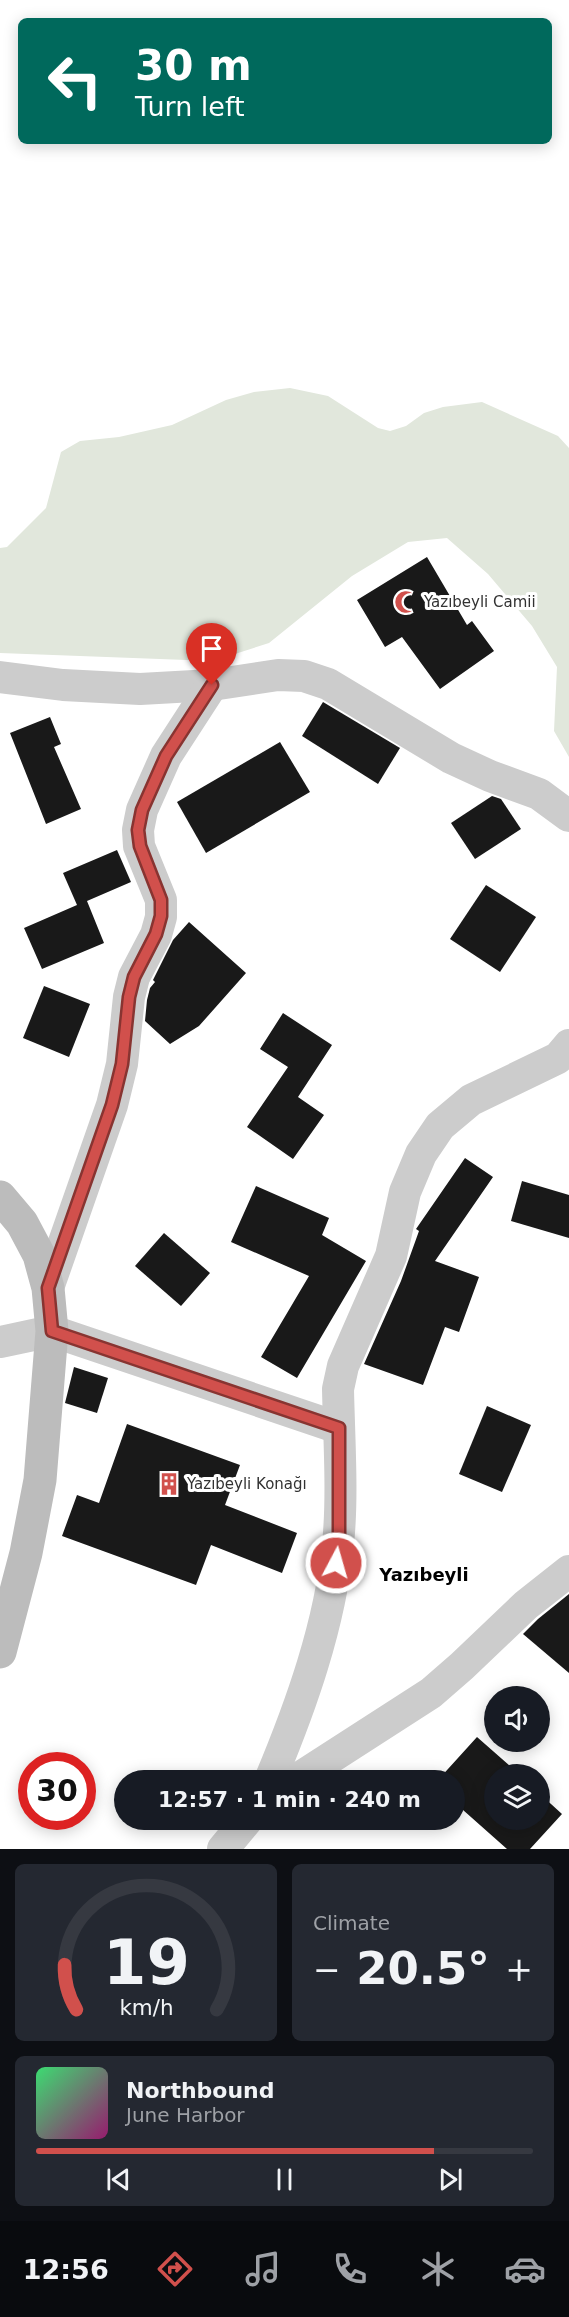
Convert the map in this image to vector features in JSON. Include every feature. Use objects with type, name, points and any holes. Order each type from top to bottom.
[{"type":"street","points":[[0,677],[63,685],[140,689],[212,685],[278,675],[304,676],[328,684],[451,758],[490,776],[539,794],[569,816]]},
{"type":"street","points":[[48,1288],[112,1105],[122,1064],[129,997],[134,977],[156,934],[161,916],[161,900],[140,846],[138,830],[142,810],[166,756],[212,685]]},
{"type":"street","points":[[274,1770],[290,1729],[329,1602],[339,1543],[338,1389],[343,1366],[391,1256],[405,1192],[421,1154],[440,1126],[471,1100],[565,1057]]},
{"type":"street","points":[[0,1197],[22,1223],[39,1255],[48,1288],[52,1331],[40,1479],[26,1553],[0,1652]]},
{"type":"street","points":[[0,1342],[52,1331],[339,1428]]},
{"type":"street","points":[[311,1770],[430,1693],[526,1605],[569,1571]]},
{"type":"street","points":[[223,1849],[239,1830]]},
{"type":"shaded area","points":[[290,388],[328,396],[378,428],[390,431],[406,426],[424,413],[443,407],[482,402],[558,436],[569,448],[569,757],[554,731],[557,667],[532,626],[488,574],[447,538],[408,542],[352,576],[269,643],[213,661],[0,653],[0,548],[7,547],[46,508],[61,452],[80,441],[119,437],[172,425],[226,400],[254,392]]},
{"type":"building","points":[[427,557],[467,625],[472,621],[494,651],[440,689],[402,637],[385,647],[357,600]]},
{"type":"building","points":[[323,702],[400,748],[378,784],[302,736]]},
{"type":"building","points":[[50,717],[61,744],[54,747],[81,809],[46,824],[10,733]]},
{"type":"building","points":[[280,742],[310,792],[206,853],[177,802]]},
{"type":"building","points":[[492,796],[501,799],[521,829],[475,859],[451,823]]},
{"type":"building","points":[[117,850],[131,882],[87,901],[104,943],[42,969],[24,928],[77,905],[63,873]]},
{"type":"building","points":[[486,885],[536,917],[500,972],[450,939]]},
{"type":"building","points":[[189,922],[246,973],[199,1026],[170,1044],[145,1021],[147,1000],[150,988],[155,982],[153,980],[173,940]]},
{"type":"building","points":[[44,986],[90,1004],[69,1057],[23,1038]]},
{"type":"building","points":[[283,1013],[332,1045],[298,1097],[324,1115],[293,1159],[247,1127],[288,1067],[260,1049]]},
{"type":"building","points":[[465,1158],[493,1177],[435,1261],[479,1277],[459,1332],[445,1327],[423,1385],[364,1364],[401,1281],[419,1231],[416,1229]]},
{"type":"building","points":[[522,1181],[569,1195],[569,1238],[511,1221]]},
{"type":"building","points":[[256,1186],[329,1218],[322,1235],[366,1261],[297,1378],[261,1357],[309,1276],[231,1242]]},
{"type":"building","points":[[164,1233],[210,1273],[181,1306],[135,1266]]},
{"type":"building","points":[[74,1367],[108,1378],[97,1413],[65,1403]]},
{"type":"building","points":[[487,1406],[531,1425],[502,1492],[459,1474]]},
{"type":"building","points":[[127,1424],[240,1465],[225,1505],[297,1533],[282,1573],[211,1545],[196,1585],[62,1536],[77,1495],[99,1503]]},
{"type":"building","points":[[569,1594],[569,1673],[523,1634]]},
{"type":"building","points":[[477,1737],[484,1743],[484,1752],[494,1752],[508,1764],[484,1764],[484,1829],[465,1812],[465,1770],[447,1770]]},
{"type":"building","points":[[550,1803],[562,1814],[550,1827]]},
{"type":"building","points":[[486,1830],[547,1830],[530,1849],[507,1849]]},
{"type":"place","name":"Yazıbeyli Camii","points":[[406,602]]},
{"type":"place","name":"Yazıbeyli Konağı","points":[[169,1484]]},
{"type":"district","name":"Yazıbeyli","points":[[424,1575]]},
{"type":"route","points":[[212,685],[166,756],[142,810],[138,830],[140,846],[161,900],[161,916],[156,934],[134,977],[129,997],[122,1064],[112,1105],[48,1288],[52,1331],[339,1428],[339,1543],[336,1563]]}]
